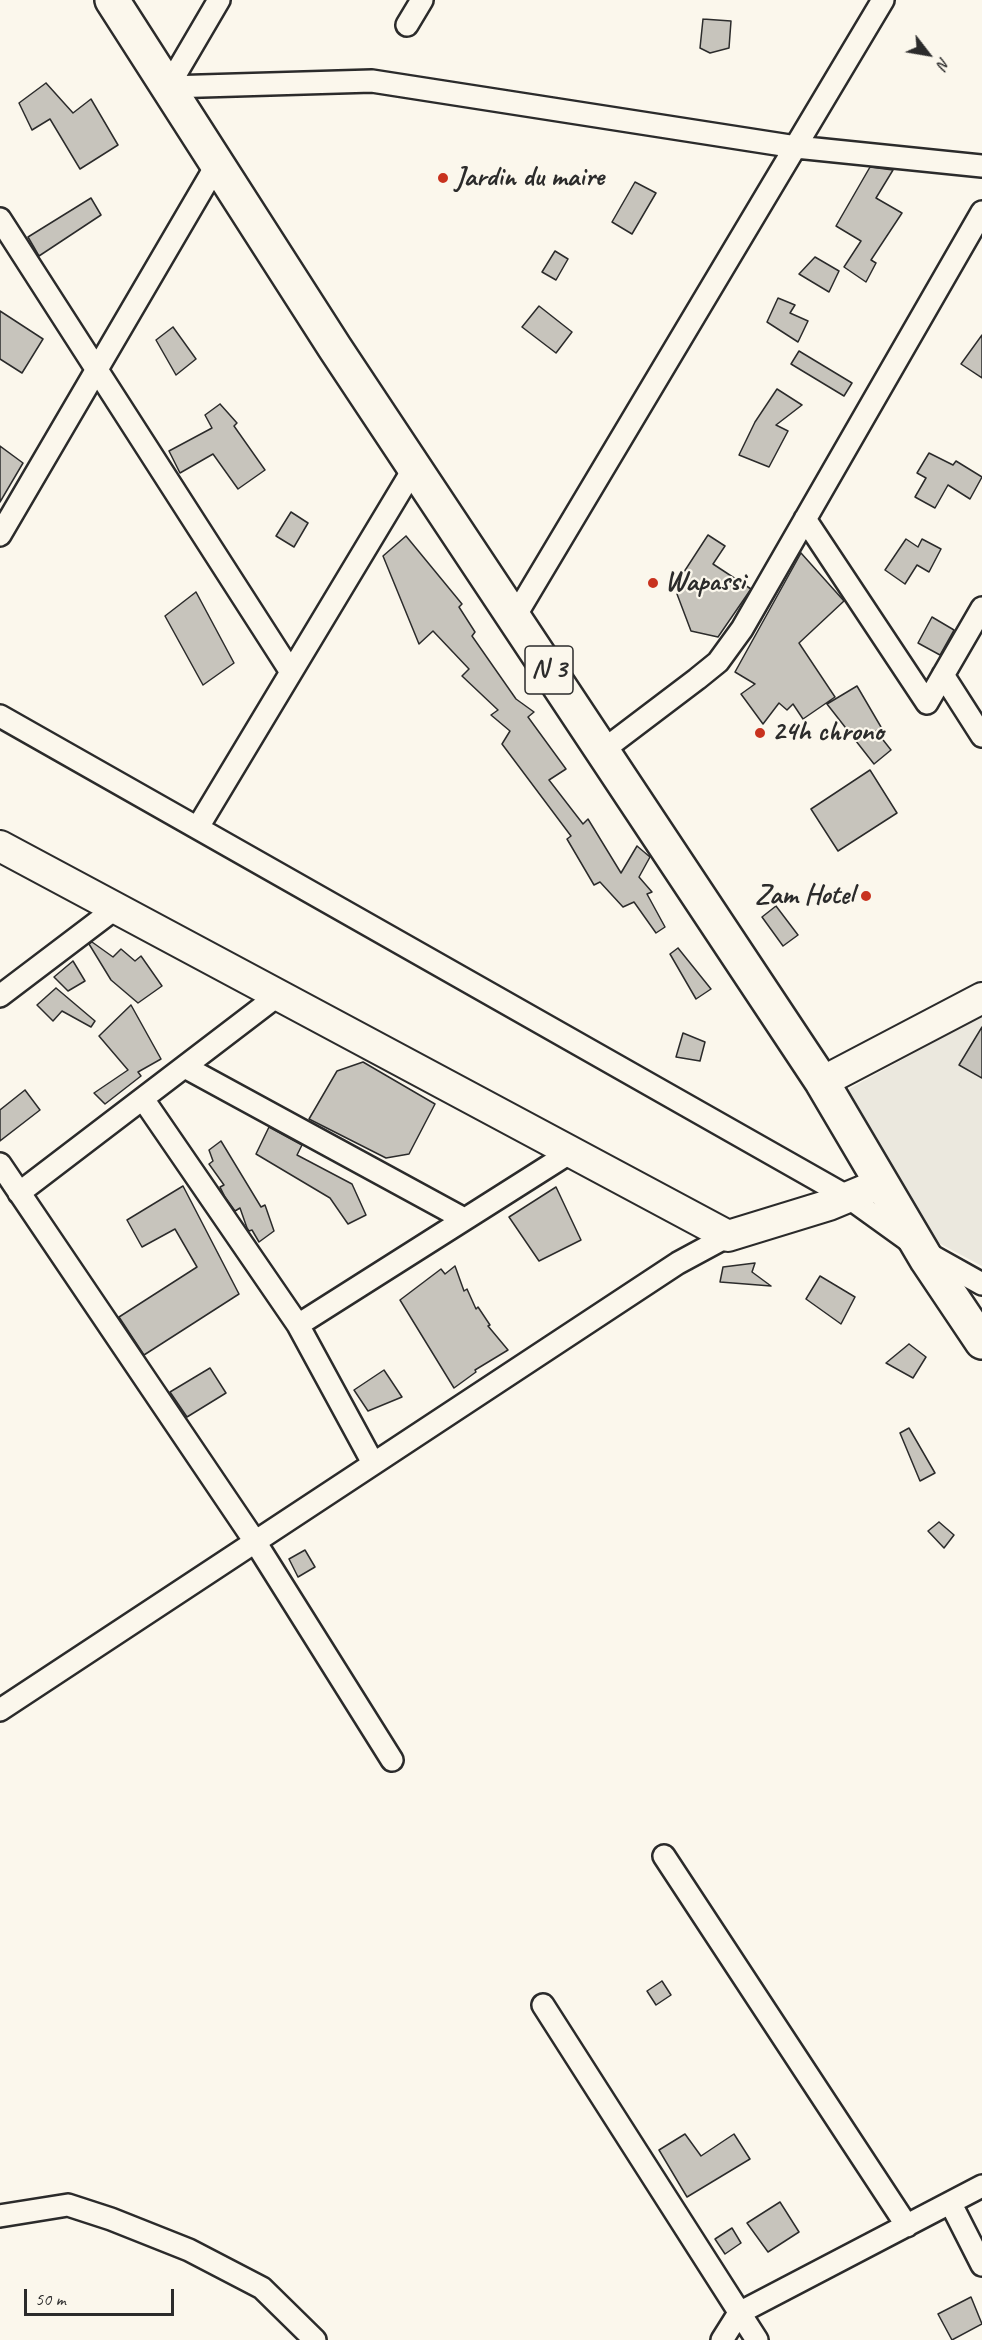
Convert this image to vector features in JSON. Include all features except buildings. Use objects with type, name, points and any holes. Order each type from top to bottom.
[{"type":"main road","name":"N 3","points":[[112,0],[414,468],[822,1082],[923,1251],[982,1342]]},
{"type":"street","points":[[168,87],[219,0]]},
{"type":"street","points":[[407,25],[422,0]]},
{"type":"street","points":[[514,618],[883,0]]},
{"type":"street","points":[[168,87],[372,81],[796,147],[982,166]]},
{"type":"street","points":[[0,535],[217,164]]},
{"type":"street","points":[[602,751],[718,662],[742,629],[982,212]]},
{"type":"street","points":[[0,219],[96,372],[291,672]]},
{"type":"street","points":[[198,827],[414,468]]},
{"type":"street","points":[[805,519],[927,703],[982,608]]},
{"type":"street","points":[[943,675],[982,736]]},
{"type":"street","points":[[0,716],[848,1197],[923,1251],[982,1284]]},
{"type":"street","points":[[0,846],[728,1236]]},
{"type":"street","points":[[0,996],[116,908]]},
{"type":"street","points":[[19,1193],[277,996]]},
{"type":"street","points":[[822,1082],[982,998]]},
{"type":"street","points":[[185,1067],[464,1220]]},
{"type":"street","points":[[143,1099],[297,1325],[373,1463]]},
{"type":"street","points":[[297,1325],[571,1152]]},
{"type":"street","points":[[0,1164],[254,1540],[392,1760]]},
{"type":"street","points":[[0,1710],[254,1540],[678,1263],[728,1236],[848,1197],[882,1183]]},
{"type":"street","points":[[664,1856],[907,2226]]},
{"type":"street","points":[[543,2004],[757,2340]]},
{"type":"street","points":[[722,2340],[740,2313],[982,2186]]},
{"type":"street","points":[[951,2204],[982,2265]]},
{"type":"street","points":[[0,2216],[68,2205],[189,2250],[262,2288],[315,2340]]},
{"type":"shaded area","points":[[982,1016],[982,1266],[937,1242],[845,1091]]},
{"type":"place","name":"Jardin du maire","points":[[443,178]]},
{"type":"place","name":"Wapassi","points":[[653,583]]},
{"type":"place","name":"24h chrono","points":[[760,733]]},
{"type":"place","name":"Zam Hotel","points":[[866,896]]}]
